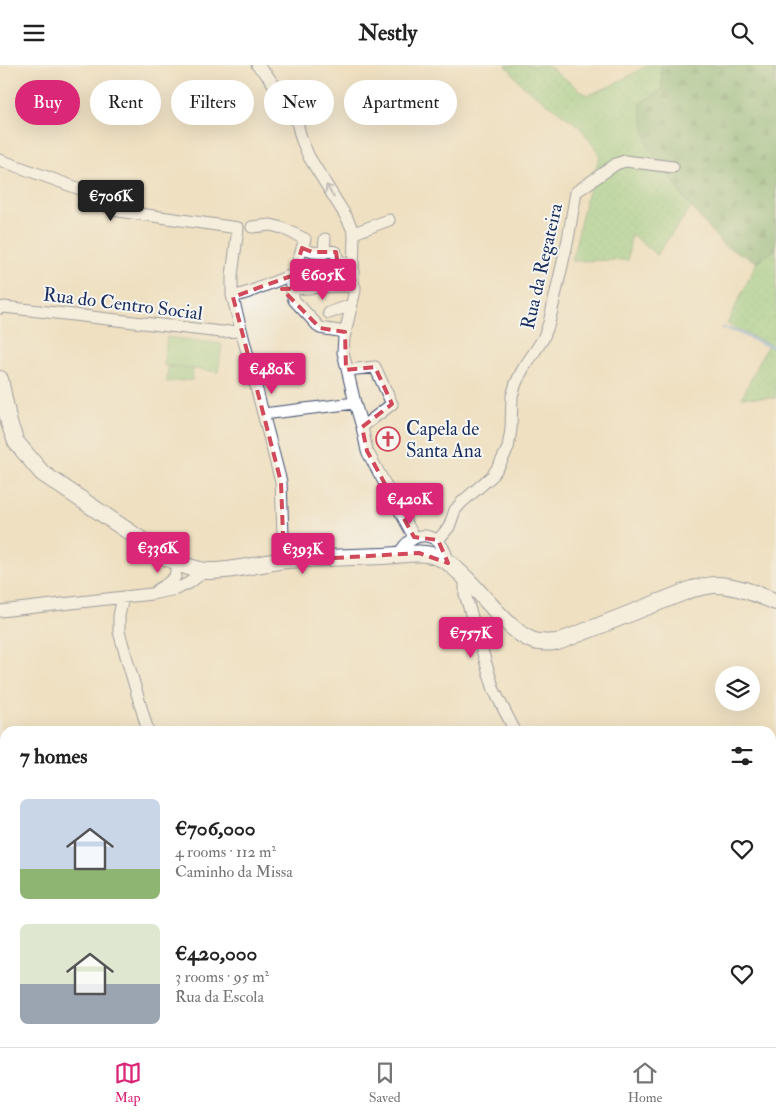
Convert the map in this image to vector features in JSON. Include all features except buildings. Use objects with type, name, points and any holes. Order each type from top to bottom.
[{"type":"street","points":[[257,65],[267,75],[296,118],[301,138],[309,157],[347,217],[354,233],[353,281],[355,287],[345,332],[343,352],[345,363],[367,451],[414,537]]},
{"type":"street","points":[[0,160],[80,189],[95,197],[106,206],[118,211],[238,228],[232,276],[233,297],[281,482],[284,561]]},
{"type":"street","name":"Rua da Regateira","points":[[438,540],[449,527],[455,510],[492,476],[508,448],[511,429],[512,396],[523,369],[543,339],[549,323],[568,239],[576,192],[625,161],[673,167]]},
{"type":"street","points":[[354,233],[389,220]]},
{"type":"street","points":[[233,297],[249,293],[294,274],[301,251],[304,239],[282,228],[271,225],[252,227]]},
{"type":"street","points":[[301,251],[312,253],[321,251],[336,252],[337,259],[353,267]]},
{"type":"street","points":[[289,277],[294,300],[320,328],[345,332]]},
{"type":"street","points":[[292,289],[339,286],[355,287]]},
{"type":"street","points":[[329,313],[351,305]]},
{"type":"street","name":"Rua do Centro Social","points":[[0,308],[221,332],[241,331]]},
{"type":"street","points":[[348,370],[376,367],[392,403],[362,427]]},
{"type":"street","points":[[0,379],[9,423],[16,442],[42,473],[177,563],[205,571],[284,561],[412,553],[426,554],[442,558],[465,576],[515,631],[526,638],[539,642],[558,641],[692,589],[714,585],[733,587],[758,594],[776,602]]},
{"type":"street","points":[[263,414],[354,403]]},
{"type":"street","points":[[399,555],[407,541],[414,537],[430,537],[438,540],[443,546],[447,553],[448,563]]},
{"type":"street","points":[[151,593],[175,577],[177,563]]},
{"type":"street","points":[[0,611],[176,589],[189,583],[205,571]]},
{"type":"street","points":[[465,576],[466,594],[494,690],[512,726]]},
{"type":"street","points":[[123,597],[119,616],[119,632],[147,726]]},
{"type":"highlighted area","points":[[302,248],[312,252],[336,252],[337,259],[353,267],[355,287],[282,289],[320,328],[345,332],[346,370],[375,367],[392,404],[362,427],[367,451],[414,537],[438,540],[448,563],[419,553],[284,561],[281,482],[233,297],[294,275]]},
{"type":"green space","points":[[506,65],[547,65],[587,95],[611,86],[648,65],[661,65],[662,90],[648,146],[691,207],[657,255],[631,234],[628,260],[572,261],[586,198],[600,155],[580,127],[522,85]]},
{"type":"green space","points":[[661,65],[776,65],[776,249],[757,262],[723,245],[691,207],[648,146],[640,103],[662,90]]},
{"type":"green space","points":[[776,249],[776,398],[742,397],[768,344],[727,324],[757,262]]},
{"type":"green space","points":[[167,337],[222,344],[218,372],[164,365]]},
{"type":"green space","points":[[168,366],[193,369],[192,380],[167,382]]},
{"type":"waterway","points":[[723,328],[776,347]]},
{"type":"place","name":"Capela de Santa Ana","points":[[388,439]]}]
